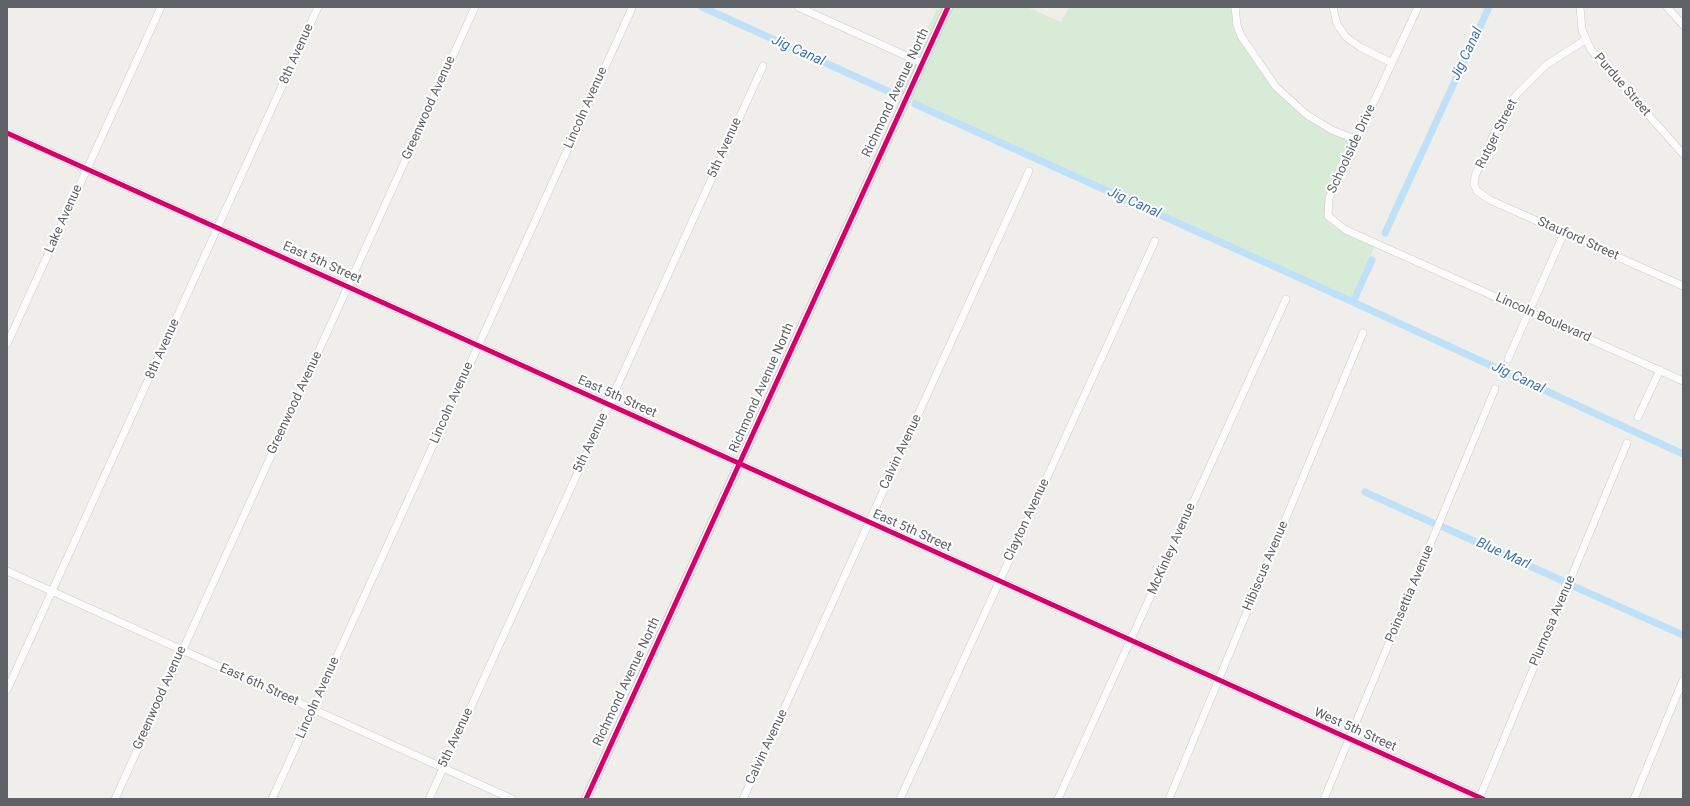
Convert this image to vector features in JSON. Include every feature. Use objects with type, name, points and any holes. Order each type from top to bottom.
[{"type":"street","name":"Lake Avenue","points":[[7,344],[161,7]]},
{"type":"street","name":"8th Avenue","points":[[7,690],[318,7]]},
{"type":"street","name":"Greenwood Avenue","points":[[115,799],[475,7]]},
{"type":"street","points":[[798,7],[922,63]]},
{"type":"street","name":"Richmond Avenue North","points":[[586,799],[948,7]]},
{"type":"street","points":[[1235,7],[1237,25],[1241,36],[1276,87],[1298,109],[1316,121],[1357,140]]},
{"type":"street","points":[[1333,7],[1337,24],[1346,37],[1360,47],[1392,62]]},
{"type":"street","name":"Schoolside Drive","points":[[1403,255],[1346,230],[1328,216],[1329,198],[1418,7]]},
{"type":"street","name":"Purdue Street","points":[[1580,7],[1580,22],[1585,40],[1597,57],[1683,154]]},
{"type":"street","points":[[1667,7],[1683,25]]},
{"type":"street","name":"Lincoln Avenue","points":[[272,799],[632,8]]},
{"type":"street","name":"Rutger Street","points":[[1476,189],[1474,184],[1475,176],[1496,130],[1516,95],[1546,65],[1585,40]]},
{"type":"street","name":"5th Avenue","points":[[429,799],[763,66]]},
{"type":"street","name":"East 5th Street","points":[[7,133],[1218,680]]},
{"type":"street","name":"Calvin Avenue","points":[[743,799],[1029,171]]},
{"type":"street","name":"Stauford Street","points":[[1476,189],[1484,197],[1683,286]]},
{"type":"street","points":[[1508,359],[1564,233]]},
{"type":"street","name":"Clayton Avenue","points":[[900,799],[1155,242]]},
{"type":"street","name":"Lincoln Boulevard","points":[[1403,255],[1683,381]]},
{"type":"street","name":"McKinley Avenue","points":[[1058,799],[1286,299]]},
{"type":"street","name":"Hibiscus Avenue","points":[[1168,799],[1363,333]]},
{"type":"street","points":[[1638,417],[1660,370]]},
{"type":"street","name":"Poinsettia Avenue","points":[[1324,799],[1495,389]]},
{"type":"street","name":"Plumosa Avenue","points":[[1480,798],[1627,443]]},
{"type":"street","name":"East 6th Street","points":[[7,570],[512,799]]},
{"type":"street","name":"West 5th Street","points":[[1218,680],[1480,798]]},
{"type":"street","points":[[1634,799],[1683,680]]},
{"type":"green space","points":[[938,7],[944,7],[903,96],[896,93]]},
{"type":"green space","points":[[951,7],[1027,7],[1061,22],[1069,7],[1232,7],[1234,30],[1262,74],[1279,94],[1313,123],[1352,142],[1324,211],[1328,222],[1335,228],[1375,246],[1349,303],[909,99]]},
{"type":"waterway","name":"Jig Canal","points":[[702,7],[894,94]]},
{"type":"waterway","name":"Jig Canal","points":[[1385,233],[1489,7]]},
{"type":"waterway","name":"Jig Canal","points":[[915,104],[1353,302],[1372,260]]},
{"type":"waterway","name":"Jig Canal","points":[[1353,302],[1683,454]]},
{"type":"waterway","name":"Blue Marl","points":[[1365,492],[1433,523]]},
{"type":"waterway","name":"Blue Marl","points":[[1443,527],[1563,581]]},
{"type":"waterway","name":"Blue Marl","points":[[1573,586],[1683,635]]},
{"type":"cycle path","points":[[586,799],[948,7]]},
{"type":"cycle path","points":[[7,133],[1483,799]]}]
